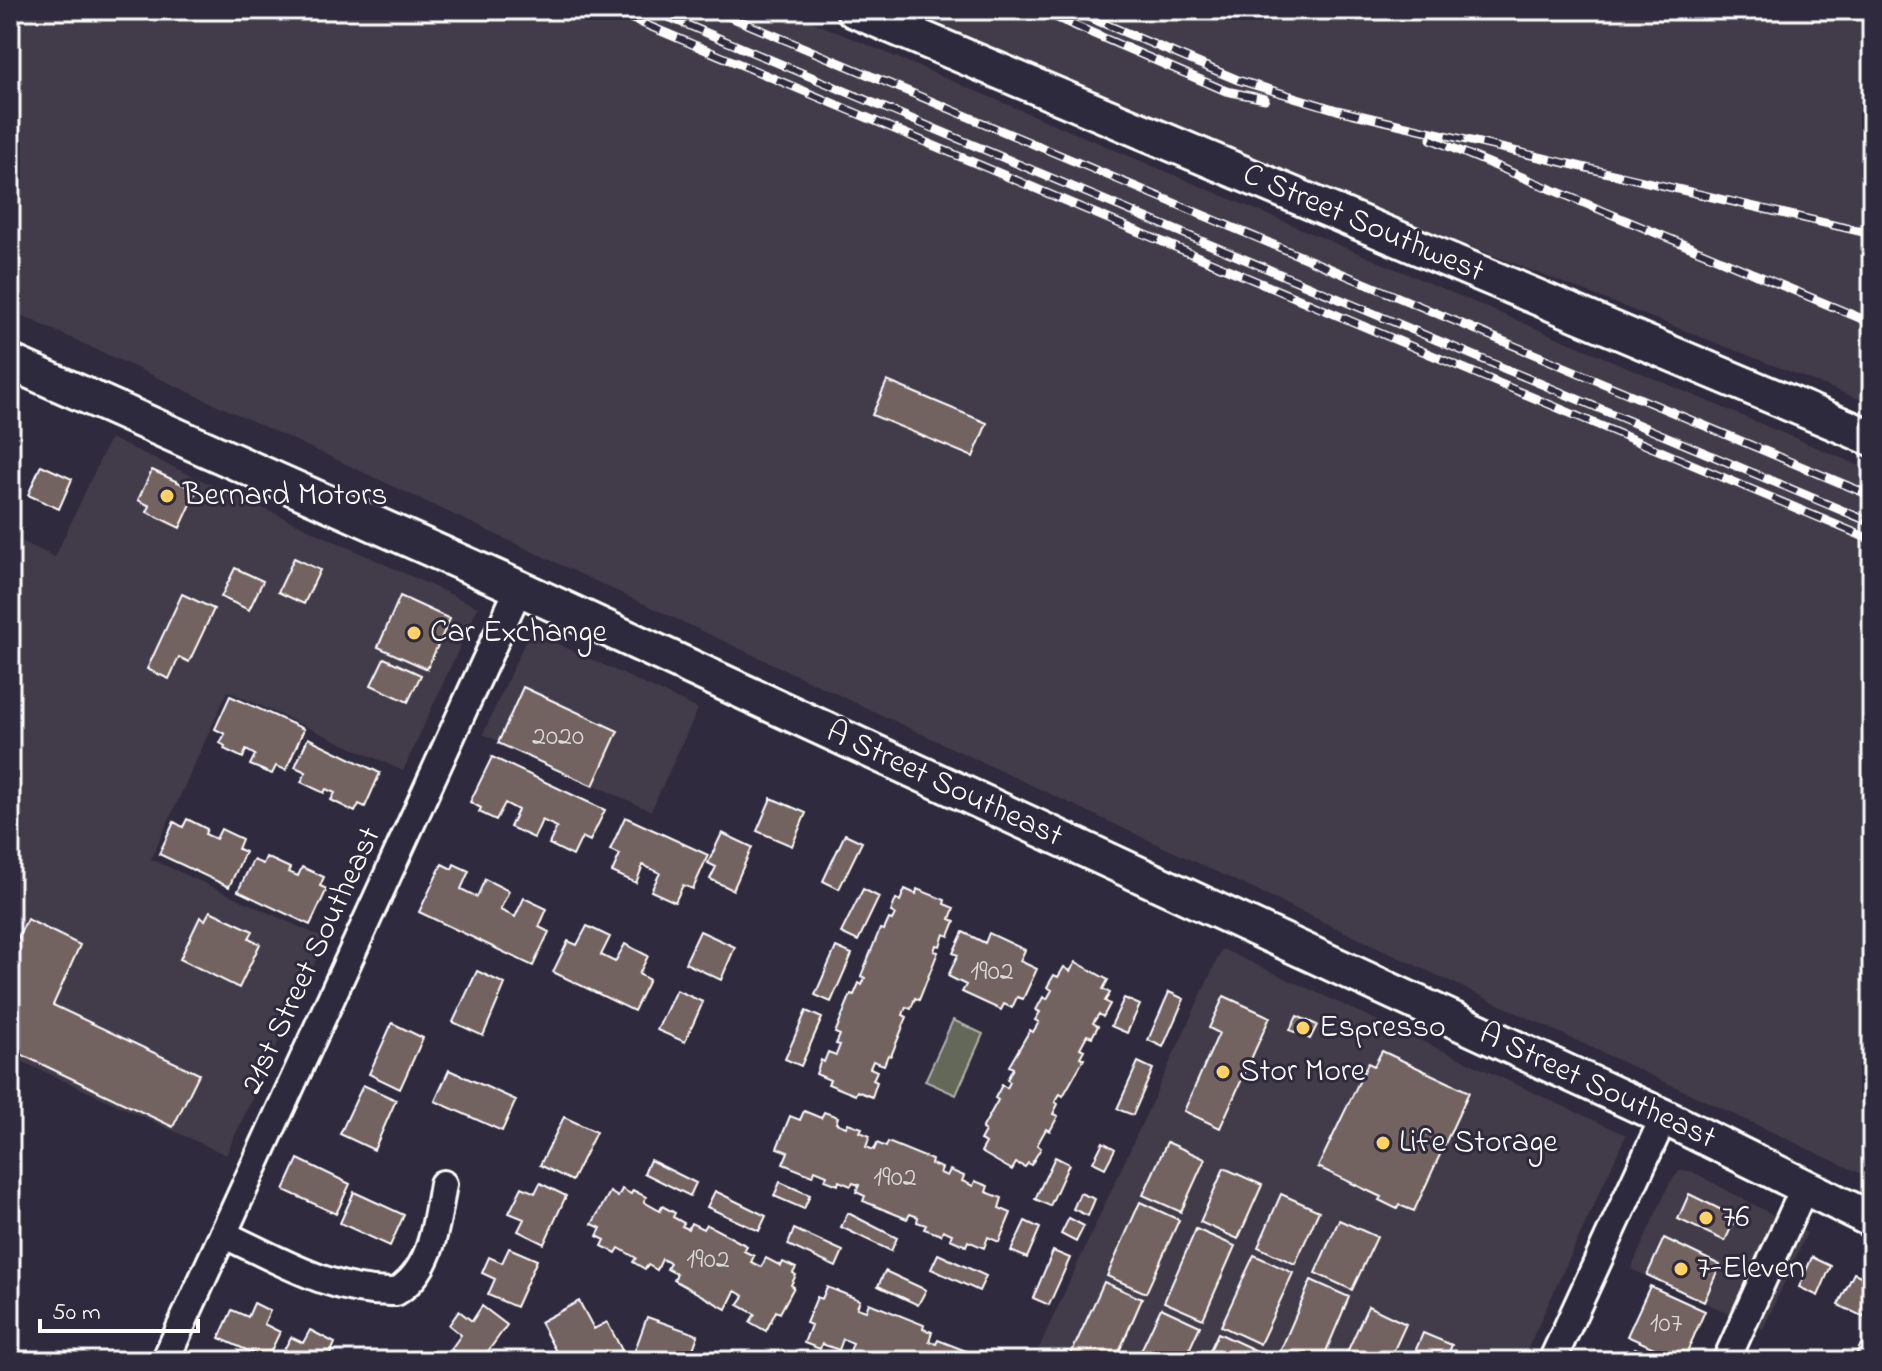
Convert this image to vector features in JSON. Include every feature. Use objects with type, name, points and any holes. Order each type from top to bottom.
[{"type":"main road","name":"C Street Southwest","points":[[854,10],[1872,438]]},
{"type":"main road","name":"A Street Southeast","points":[[10,362],[519,588],[1664,1117],[1872,1220]]},
{"type":"street","name":"21st Street Southeast","points":[[165,1361],[519,588]]},
{"type":"street","points":[[1552,1361],[1664,1117]]},
{"type":"street","points":[[223,1234],[324,1280],[354,1290],[396,1292],[419,1273],[435,1226],[443,1184]]},
{"type":"street","points":[[1726,1361],[1805,1186]]},
{"type":"shaded area","points":[[10,10],[785,10],[1872,471],[1872,1179],[10,310]]},
{"type":"shaded area","points":[[868,10],[1872,10],[1872,404]]},
{"type":"shaded area","points":[[110,438],[478,607],[403,771],[228,691],[151,859],[326,939],[226,1155],[10,1056],[10,944],[16,931],[10,927],[10,536],[55,557]]},
{"type":"shaded area","points":[[530,631],[698,709],[651,811],[483,734]]},
{"type":"shaded area","points":[[1222,949],[1626,1135],[1522,1361],[1033,1361]]},
{"type":"shaded area","points":[[1680,1170],[1691,1171],[1807,1233],[1763,1329],[1631,1269],[1670,1182]]},
{"type":"green space","points":[[953,1020],[983,1034],[956,1095],[925,1081]]},
{"type":"building","points":[[887,381],[987,423],[973,457],[872,415]]},
{"type":"building","points":[[41,465],[72,479],[59,509],[28,495]]},
{"type":"building","name":"Bernard Motors","points":[[152,470],[197,491],[180,528],[147,512],[150,506],[138,500]]},
{"type":"building","points":[[294,558],[320,570],[304,604],[278,592]]},
{"type":"building","points":[[235,568],[263,581],[249,610],[221,597]]},
{"type":"building","points":[[182,594],[214,609],[189,662],[179,657],[169,679],[147,669]]},
{"type":"building","name":"Car Exchange","points":[[400,596],[450,619],[427,669],[378,647]]},
{"type":"building","points":[[384,658],[421,675],[408,702],[371,685]]},
{"type":"building","points":[[523,687],[618,731],[593,786],[498,743]]},
{"type":"building","points":[[230,696],[304,729],[286,770],[276,766],[272,774],[250,765],[255,755],[246,750],[243,758],[224,749],[225,746],[220,743],[225,734],[215,729]]},
{"type":"building","points":[[308,738],[380,773],[365,807],[359,804],[355,812],[331,800],[335,793],[326,789],[324,793],[301,782],[306,772],[295,767]]},
{"type":"building","points":[[492,757],[605,810],[590,841],[582,837],[573,856],[549,844],[557,827],[542,820],[534,838],[510,827],[518,810],[505,803],[496,820],[479,812],[481,808],[470,802]]},
{"type":"building","points":[[771,798],[806,813],[792,846],[757,831]]},
{"type":"building","points":[[625,817],[708,855],[693,889],[683,885],[675,902],[651,891],[660,873],[643,865],[636,883],[612,872],[620,854],[610,850]]},
{"type":"building","points":[[187,819],[207,829],[205,834],[216,839],[221,829],[242,839],[238,849],[245,852],[229,887],[159,854],[174,822],[183,827]]},
{"type":"building","points":[[722,833],[752,847],[733,890],[710,879],[716,867],[708,863]]},
{"type":"building","points":[[845,834],[862,842],[839,889],[823,881]]},
{"type":"building","points":[[266,857],[290,868],[288,872],[298,876],[302,867],[324,877],[320,886],[327,889],[310,925],[238,891],[253,860],[263,864]]},
{"type":"building","points":[[442,864],[452,869],[454,864],[469,871],[461,889],[477,897],[485,879],[509,891],[500,910],[515,917],[524,898],[547,909],[539,927],[549,932],[533,966],[419,912]]},
{"type":"building","points":[[863,889],[879,897],[858,941],[841,933]]},
{"type":"building","points":[[905,889],[916,894],[917,889],[945,900],[944,904],[954,908],[950,919],[955,921],[949,936],[944,934],[940,946],[936,945],[934,951],[938,952],[919,1000],[915,998],[911,1009],[906,1007],[903,1015],[907,1017],[891,1056],[888,1055],[884,1065],[873,1061],[870,1068],[877,1071],[873,1080],[877,1082],[872,1097],[857,1091],[855,1095],[828,1084],[830,1080],[816,1074],[828,1052],[836,1055],[840,1035],[835,1033],[851,994],[854,995],[859,983],[862,985],[865,978],[861,976],[880,929],[884,930],[889,919],[892,920],[895,914],[891,912],[896,899],[900,901]]},
{"type":"building","points":[[210,911],[253,931],[249,938],[260,944],[239,988],[180,959],[200,917],[205,920]]},
{"type":"building","points":[[27,919],[80,945],[53,1005],[199,1074],[173,1127],[10,1049],[10,954]]},
{"type":"building","points":[[587,926],[610,937],[601,955],[615,962],[625,944],[648,956],[639,974],[649,980],[634,1011],[553,972],[568,941],[577,945]]},
{"type":"building","points":[[700,931],[735,947],[721,980],[685,963]]},
{"type":"building","points":[[963,932],[985,943],[989,933],[1025,950],[1020,961],[1037,969],[1023,999],[1017,997],[1012,1008],[1004,1004],[1001,1010],[962,992],[966,985],[948,976],[958,955],[953,953]]},
{"type":"building","points":[[836,947],[852,954],[831,1002],[815,995]]},
{"type":"building","points":[[1076,962],[1108,980],[1103,989],[1110,993],[1105,1001],[1110,1004],[1103,1017],[1099,1014],[1093,1023],[1098,1026],[1092,1037],[1087,1035],[1080,1048],[1084,1050],[1080,1057],[1084,1059],[1063,1096],[1060,1094],[1055,1102],[1058,1104],[1053,1114],[1058,1116],[1037,1145],[1041,1148],[1031,1165],[1028,1163],[1025,1167],[1016,1163],[1012,1170],[981,1152],[986,1143],[980,1140],[985,1131],[982,1129],[998,1100],[995,1098],[1002,1085],[1007,1088],[1010,1082],[1007,1080],[1013,1068],[1009,1066],[1030,1030],[1033,1032],[1039,1022],[1035,1020],[1040,1012],[1036,1010],[1043,997],[1047,999],[1052,990],[1047,987],[1054,975],[1058,977],[1064,967],[1070,971]]},
{"type":"building","points":[[477,971],[505,984],[483,1036],[453,1022]]},
{"type":"building","points":[[676,990],[703,1002],[685,1042],[657,1030]]},
{"type":"building","points":[[1169,992],[1184,999],[1163,1047],[1148,1040]]},
{"type":"building","name":"Stor More","points":[[1224,996],[1270,1017],[1220,1128],[1184,1111],[1219,1033],[1209,1028]]},
{"type":"building","points":[[1124,998],[1140,1005],[1127,1033],[1111,1026]]},
{"type":"building","points":[[806,1011],[822,1018],[801,1066],[785,1059]]},
{"type":"building","name":"Espresso","points":[[1297,1016],[1317,1025],[1310,1039],[1290,1030]]},
{"type":"building","points":[[392,1023],[423,1038],[400,1089],[369,1074]]},
{"type":"building","points":[[1382,1051],[1469,1092],[1414,1211],[1399,1205],[1397,1209],[1379,1200],[1381,1197],[1318,1167],[1368,1063],[1374,1066]]},
{"type":"building","points":[[1138,1062],[1153,1069],[1133,1115],[1117,1109]]},
{"type":"building","points":[[449,1070],[516,1100],[502,1131],[435,1101]]},
{"type":"building","points":[[363,1085],[396,1100],[374,1150],[340,1134]]},
{"type":"building","points":[[804,1111],[821,1118],[824,1112],[838,1117],[836,1123],[862,1128],[860,1132],[870,1136],[866,1147],[874,1150],[877,1143],[886,1147],[888,1142],[932,1160],[931,1164],[942,1168],[940,1173],[947,1176],[950,1170],[964,1176],[962,1181],[973,1186],[975,1181],[988,1186],[986,1192],[1002,1198],[999,1208],[1011,1213],[999,1242],[988,1237],[984,1248],[968,1241],[966,1246],[950,1239],[952,1234],[943,1230],[941,1235],[924,1229],[926,1225],[917,1222],[918,1217],[910,1214],[907,1219],[863,1201],[865,1196],[856,1192],[859,1185],[853,1183],[851,1186],[839,1181],[838,1185],[825,1180],[827,1175],[815,1170],[813,1176],[783,1164],[788,1152],[777,1148],[790,1116],[800,1120]]},
{"type":"building","points":[[564,1117],[596,1132],[572,1181],[540,1165]]},
{"type":"building","points":[[1103,1142],[1115,1149],[1105,1168],[1093,1162]]},
{"type":"building","points":[[1167,1142],[1205,1159],[1181,1212],[1143,1195]]},
{"type":"building","points":[[1055,1157],[1069,1164],[1050,1206],[1035,1199]]},
{"type":"building","points":[[298,1159],[350,1184],[336,1214],[284,1190]]},
{"type":"building","points":[[650,1160],[696,1183],[690,1196],[644,1173]]},
{"type":"building","points":[[1224,1168],[1262,1185],[1238,1239],[1200,1222]]},
{"type":"building","points":[[780,1182],[810,1195],[804,1209],[774,1196]]},
{"type":"building","points":[[540,1183],[566,1196],[544,1244],[518,1231],[524,1219],[509,1213],[522,1187],[535,1193]]},
{"type":"building","points":[[622,1189],[631,1194],[633,1190],[646,1197],[644,1202],[660,1211],[662,1206],[675,1213],[673,1217],[688,1229],[691,1223],[703,1229],[706,1224],[747,1246],[744,1251],[754,1256],[751,1262],[761,1267],[766,1258],[781,1266],[783,1262],[796,1268],[791,1285],[794,1287],[766,1331],[750,1322],[755,1314],[738,1305],[744,1296],[735,1291],[726,1309],[674,1280],[677,1274],[667,1269],[670,1263],[662,1259],[657,1270],[648,1265],[645,1269],[633,1262],[636,1258],[619,1248],[616,1253],[602,1246],[605,1240],[597,1236],[601,1228],[592,1224],[610,1192],[618,1197]]},
{"type":"building","points":[[715,1191],[766,1216],[759,1231],[707,1207]]},
{"type":"building","points":[[354,1192],[404,1215],[390,1246],[340,1223]]},
{"type":"building","points":[[1080,1193],[1095,1199],[1088,1216],[1073,1209]]},
{"type":"building","points":[[1281,1194],[1319,1211],[1295,1264],[1258,1247]]},
{"type":"building","points":[[1689,1194],[1736,1217],[1725,1241],[1678,1219]]},
{"type":"building","points":[[1140,1202],[1179,1220],[1146,1293],[1107,1276]]},
{"type":"building","points":[[848,1213],[897,1238],[891,1251],[841,1227]]},
{"type":"building","points":[[1069,1218],[1084,1226],[1076,1242],[1061,1234]]},
{"type":"building","points":[[1339,1220],[1377,1237],[1352,1290],[1315,1273]]},
{"type":"building","points":[[1025,1221],[1040,1228],[1027,1258],[1011,1251]]},
{"type":"building","points":[[794,1229],[843,1251],[836,1267],[788,1245]]},
{"type":"building","points":[[1196,1229],[1235,1246],[1203,1319],[1164,1302]]},
{"type":"building","points":[[1664,1238],[1720,1265],[1704,1302],[1647,1275]]},
{"type":"building","points":[[509,1248],[537,1260],[516,1307],[488,1295],[495,1279],[482,1273],[489,1257],[502,1263]]},
{"type":"building","points":[[1053,1251],[1070,1258],[1049,1305],[1033,1298]]},
{"type":"building","points":[[938,1254],[986,1276],[979,1291],[931,1269]]},
{"type":"building","points":[[1254,1255],[1293,1273],[1260,1344],[1221,1326]]},
{"type":"building","points":[[1812,1257],[1831,1266],[1818,1296],[1799,1287]]},
{"type":"building","points":[[885,1271],[926,1290],[918,1305],[878,1286]]},
{"type":"building","points":[[1854,1273],[1872,1281],[1872,1298],[1864,1317],[1838,1305]]},
{"type":"building","points":[[1311,1280],[1349,1297],[1322,1361],[1296,1361],[1279,1354]]},
{"type":"building","points":[[1104,1282],[1142,1299],[1115,1361],[1086,1361],[1071,1354]]},
{"type":"building","points":[[1650,1286],[1705,1311],[1683,1361],[1627,1336]]},
{"type":"building","points":[[827,1287],[860,1300],[857,1308],[866,1311],[869,1303],[924,1325],[923,1329],[932,1332],[929,1341],[936,1344],[938,1340],[979,1356],[981,1351],[1004,1361],[857,1361],[848,1356],[853,1343],[843,1339],[839,1350],[822,1344],[820,1349],[804,1343],[811,1325],[806,1323],[817,1297],[822,1299]]},
{"type":"building","points":[[579,1301],[594,1329],[607,1322],[622,1350],[601,1361],[561,1361],[540,1322]]},
{"type":"building","points":[[254,1303],[270,1311],[264,1324],[280,1332],[267,1359],[219,1338],[232,1310],[248,1317]]},
{"type":"building","points":[[482,1306],[507,1325],[481,1361],[467,1361],[451,1349],[461,1335],[449,1325],[459,1311],[472,1321]]},
{"type":"building","points":[[1368,1306],[1406,1324],[1389,1361],[1343,1361]]},
{"type":"building","points":[[1161,1308],[1200,1326],[1184,1361],[1136,1361]]},
{"type":"building","points":[[647,1317],[698,1335],[689,1361],[631,1361]]},
{"type":"building","points":[[310,1330],[335,1343],[329,1357],[337,1361],[278,1361],[291,1337],[303,1343]]},
{"type":"building","points":[[1218,1333],[1257,1351],[1252,1361],[1205,1361]]},
{"type":"building","points":[[1423,1333],[1452,1345],[1445,1361],[1411,1361]]},
{"type":"building","points":[[1861,1344],[1872,1349],[1872,1361],[1853,1361]]},
{"type":"building","points":[[1635,1348],[1665,1361],[1630,1361]]},
{"type":"railway","points":[[611,10],[1872,540]]},
{"type":"railway","points":[[652,10],[1872,523]]},
{"type":"railway","points":[[714,10],[1872,496]]},
{"type":"railway","points":[[1039,10],[1226,91],[1265,99]]},
{"type":"railway","points":[[1072,10],[1238,80],[1337,110],[1872,234]]},
{"type":"railway","points":[[1431,139],[1872,323]]},
{"type":"place","name":"Bernard Motors","points":[[167,496]]},
{"type":"place","name":"Car Exchange","points":[[414,633]]},
{"type":"place","name":"Espresso","points":[[1303,1028]]},
{"type":"place","name":"Stor More","points":[[1223,1072]]},
{"type":"place","name":"Life Storage","points":[[1383,1143]]},
{"type":"place","name":"76","points":[[1706,1218]]},
{"type":"place","name":"7-Eleven","points":[[1681,1269]]}]
